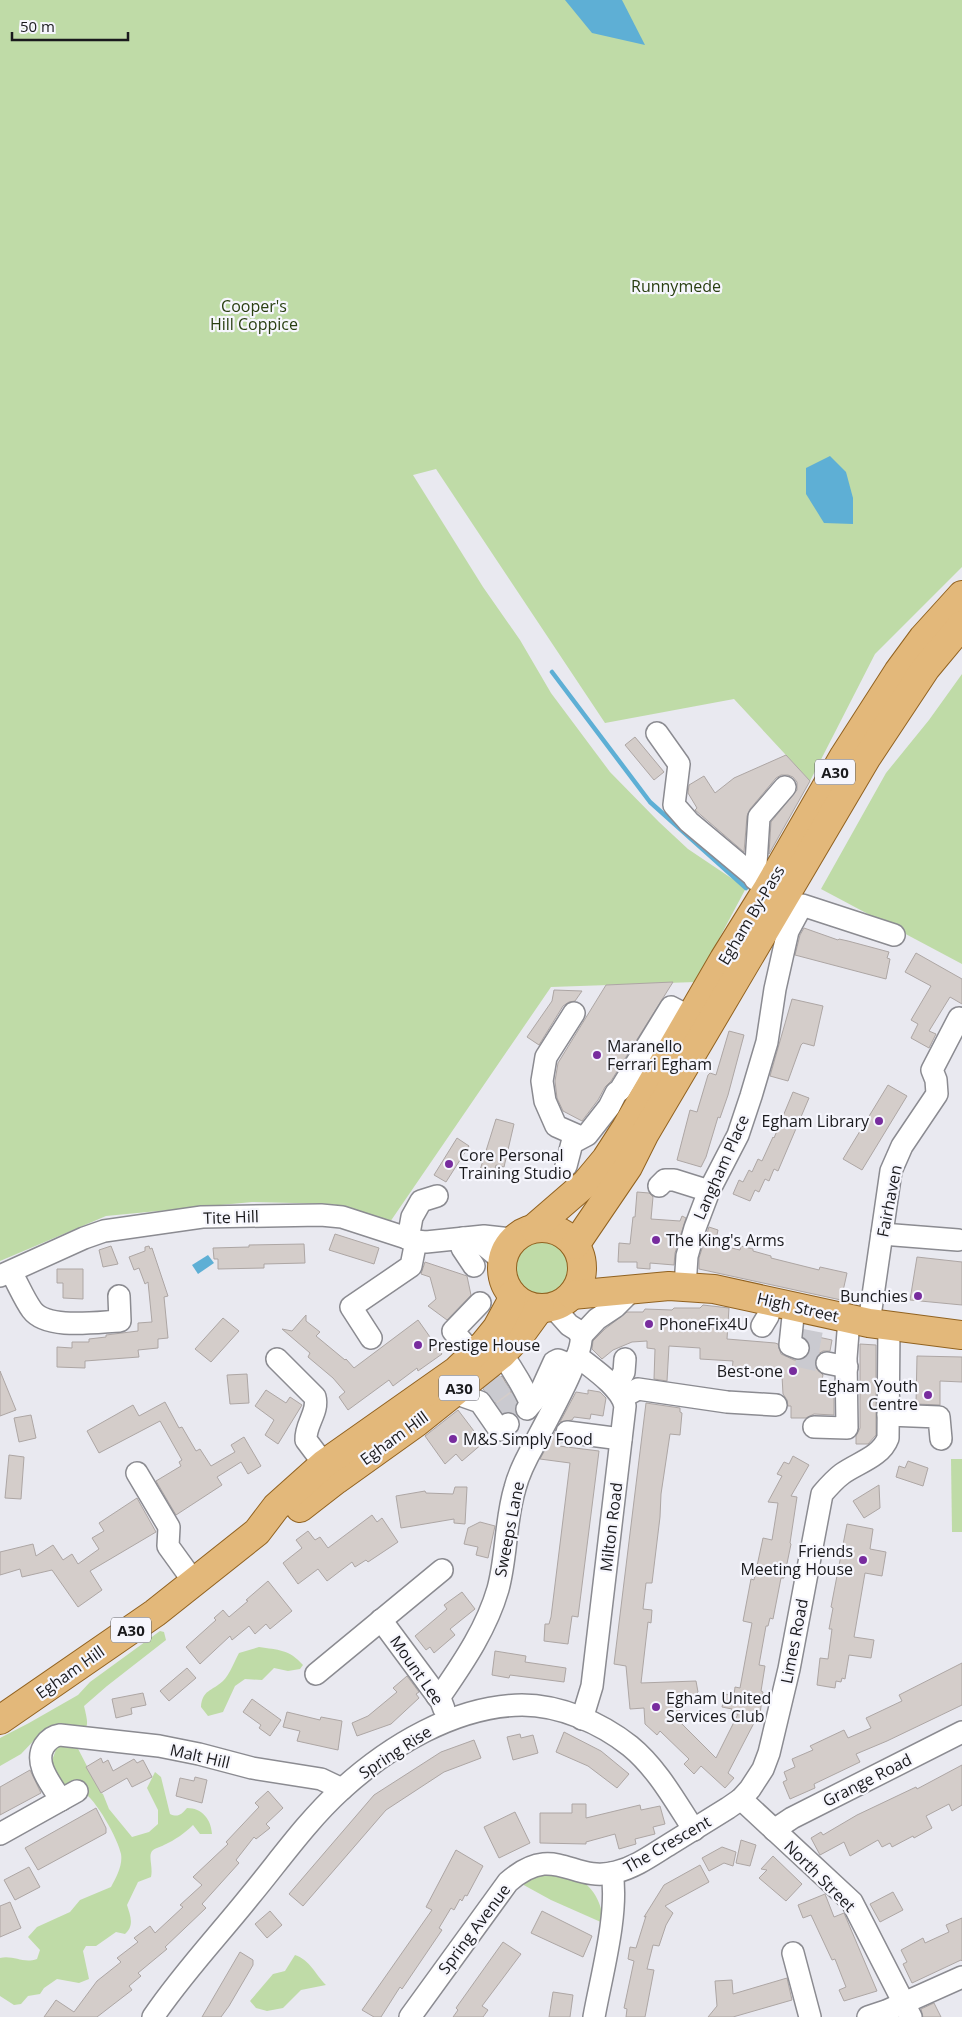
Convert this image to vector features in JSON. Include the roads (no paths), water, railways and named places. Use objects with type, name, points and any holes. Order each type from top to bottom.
[{"type":"main road","name":"Egham By-Pass","points":[[517,1242],[576,1192],[594,1174],[624,1104],[690,1017],[724,959],[762,883],[898,672],[924,638],[962,595]]},
{"type":"main road","name":"Egham By-Pass","points":[[578,1253],[649,1127],[867,757],[926,668],[962,625]]},
{"type":"main road","points":[[578,1253],[580,1277],[578,1285],[558,1302],[523,1304],[512,1295],[502,1278],[517,1242],[555,1230],[570,1239],[578,1253],[598,1268],[633,1289]]},
{"type":"main road","name":"High Street","points":[[558,1302],[633,1289],[685,1287],[728,1292],[869,1323],[962,1335]]},
{"type":"main road","name":"Egham Hill","points":[[0,1720],[155,1614],[257,1532],[300,1509],[330,1472],[474,1355],[497,1328],[510,1304],[512,1295]]},
{"type":"main road","name":"Egham Hill","points":[[330,1472],[417,1422],[489,1407],[502,1354],[524,1330],[558,1302]]},
{"type":"street","points":[[657,733],[679,764],[674,806],[689,822],[762,883]]},
{"type":"street","points":[[762,883],[759,817],[785,787]]},
{"type":"street","name":"Langham Place","points":[[685,1287],[687,1256],[699,1215],[709,1191],[738,1135],[768,1042],[768,987],[788,931],[802,905],[894,934]]},
{"type":"street","points":[[574,1013],[546,1057],[542,1081],[545,1101],[556,1126],[581,1137]]},
{"type":"street","name":"Fairhaven","points":[[869,1323],[889,1182],[895,1160],[937,1094],[936,1080],[932,1070],[958,1018],[962,1020]]},
{"type":"street","points":[[566,1166],[572,1143],[587,1135],[610,1107],[624,1104]]},
{"type":"street","points":[[659,1186],[665,1180],[674,1180],[709,1191]]},
{"type":"street","points":[[371,1338],[351,1307],[411,1266],[412,1218],[420,1201],[437,1196]]},
{"type":"street","name":"Tite Hill","points":[[6,1274],[104,1231],[202,1217],[321,1215],[342,1218],[412,1240],[426,1242],[465,1238]]},
{"type":"street","points":[[882,1234],[958,1240]]},
{"type":"street","points":[[474,1266],[462,1248],[465,1238],[485,1246],[517,1242]]},
{"type":"street","points":[[6,1274],[33,1312],[49,1321],[66,1323],[125,1321],[119,1296]]},
{"type":"street","name":"Sweeps Lane","points":[[437,1696],[443,1692],[472,1648],[498,1589],[515,1487],[523,1466],[562,1390],[577,1347],[597,1319],[615,1307],[633,1289]]},
{"type":"street","points":[[558,1302],[576,1321],[577,1347],[619,1392]]},
{"type":"street","points":[[474,1355],[454,1331],[480,1303]]},
{"type":"street","points":[[762,1326],[768,1316],[783,1304],[795,1345]]},
{"type":"street","points":[[814,1427],[847,1428],[838,1356],[869,1323]]},
{"type":"street","name":"Limes Road","points":[[741,1799],[756,1781],[769,1753],[789,1670],[822,1494],[842,1475],[883,1448],[888,1438],[888,1415],[869,1323]]},
{"type":"street","points":[[502,1354],[521,1392],[539,1394],[554,1362],[577,1347]]},
{"type":"street","points":[[277,1359],[316,1397],[316,1406],[308,1424],[306,1440],[330,1472]]},
{"type":"street","points":[[619,1392],[626,1359]]},
{"type":"street","points":[[619,1392],[638,1389],[727,1402],[776,1405]]},
{"type":"street","name":"Milton Road","points":[[582,1718],[592,1686],[626,1406],[619,1392]]},
{"type":"street","points":[[888,1415],[939,1417],[941,1440]]},
{"type":"street","points":[[567,1432],[621,1439]]},
{"type":"street","points":[[136,1472],[169,1527],[168,1546],[194,1582]]},
{"type":"street","name":"Mount Lee","points":[[316,1674],[442,1570]]},
{"type":"street","name":"Mount Lee","points":[[381,1620],[437,1696],[449,1721]]},
{"type":"street","name":"Spring Rise","points":[[153,2017],[193,1965],[308,1826],[342,1789],[380,1758],[428,1730],[449,1721],[473,1713],[522,1705],[551,1708],[582,1718],[617,1737],[630,1746],[645,1761],[662,1782],[694,1830]]},
{"type":"street","name":"Grange Road","points":[[774,1830],[792,1818],[962,1732]]},
{"type":"street","name":"Malt Hill","points":[[0,1834],[69,1796],[41,1763],[40,1753],[48,1741],[55,1736],[159,1746],[252,1768],[321,1779],[342,1789]]},
{"type":"street","name":"The Crescent","points":[[594,2017],[612,1918],[614,1889],[612,1873],[633,1867],[741,1799]]},
{"type":"street","name":"North Street","points":[[741,1799],[852,1902],[908,2010]]},
{"type":"street","name":"Spring Avenue","points":[[410,2017],[508,1882],[518,1874],[534,1866],[549,1863],[592,1873],[612,1873]]},
{"type":"street","points":[[793,1953],[810,2017]]},
{"type":"street","points":[[868,2017],[908,2010],[962,1977]]},
{"type":"water","points":[[565,0],[622,0],[645,45],[592,33]]},
{"type":"water","points":[[830,456],[846,472],[853,498],[853,524],[824,523],[806,494],[806,468]]},
{"type":"water","points":[[208,1255],[214,1263],[198,1274],[192,1265]]},
{"type":"waterway","points":[[552,672],[650,802],[746,888]]},
{"type":"tunnel","points":[[800,1339],[831,1345]]},
{"type":"tunnel","points":[[797,1356],[827,1363]]},
{"type":"tunnel","points":[[488,1395],[507,1381]]},
{"type":"tunnel","points":[[501,1413],[521,1399]]},
{"type":"place","name":"Maranello Ferrari Egham","points":[[597,1055]]},
{"type":"place","name":"Egham Library","points":[[879,1121]]},
{"type":"place","name":"Core Personal Training Studio","points":[[449,1164]]},
{"type":"place","name":"The King's Arms","points":[[656,1240]]},
{"type":"place","name":"Bunchies","points":[[918,1296]]},
{"type":"place","name":"PhoneFix4U","points":[[649,1324]]},
{"type":"place","name":"Prestige House","points":[[418,1345]]},
{"type":"place","name":"Best-one","points":[[793,1371]]},
{"type":"place","name":"Egham Youth Centre","points":[[928,1395]]},
{"type":"place","name":"M&S Simply Food","points":[[453,1439]]},
{"type":"place","name":"Friends Meeting House","points":[[863,1560]]},
{"type":"place","name":"Egham United Services Club","points":[[656,1707]]},
{"type":"park label","name":"Runnymede","points":[[676,286]]},
{"type":"park label","name":"Cooper's Hill Coppice","points":[[254,315]]}]
